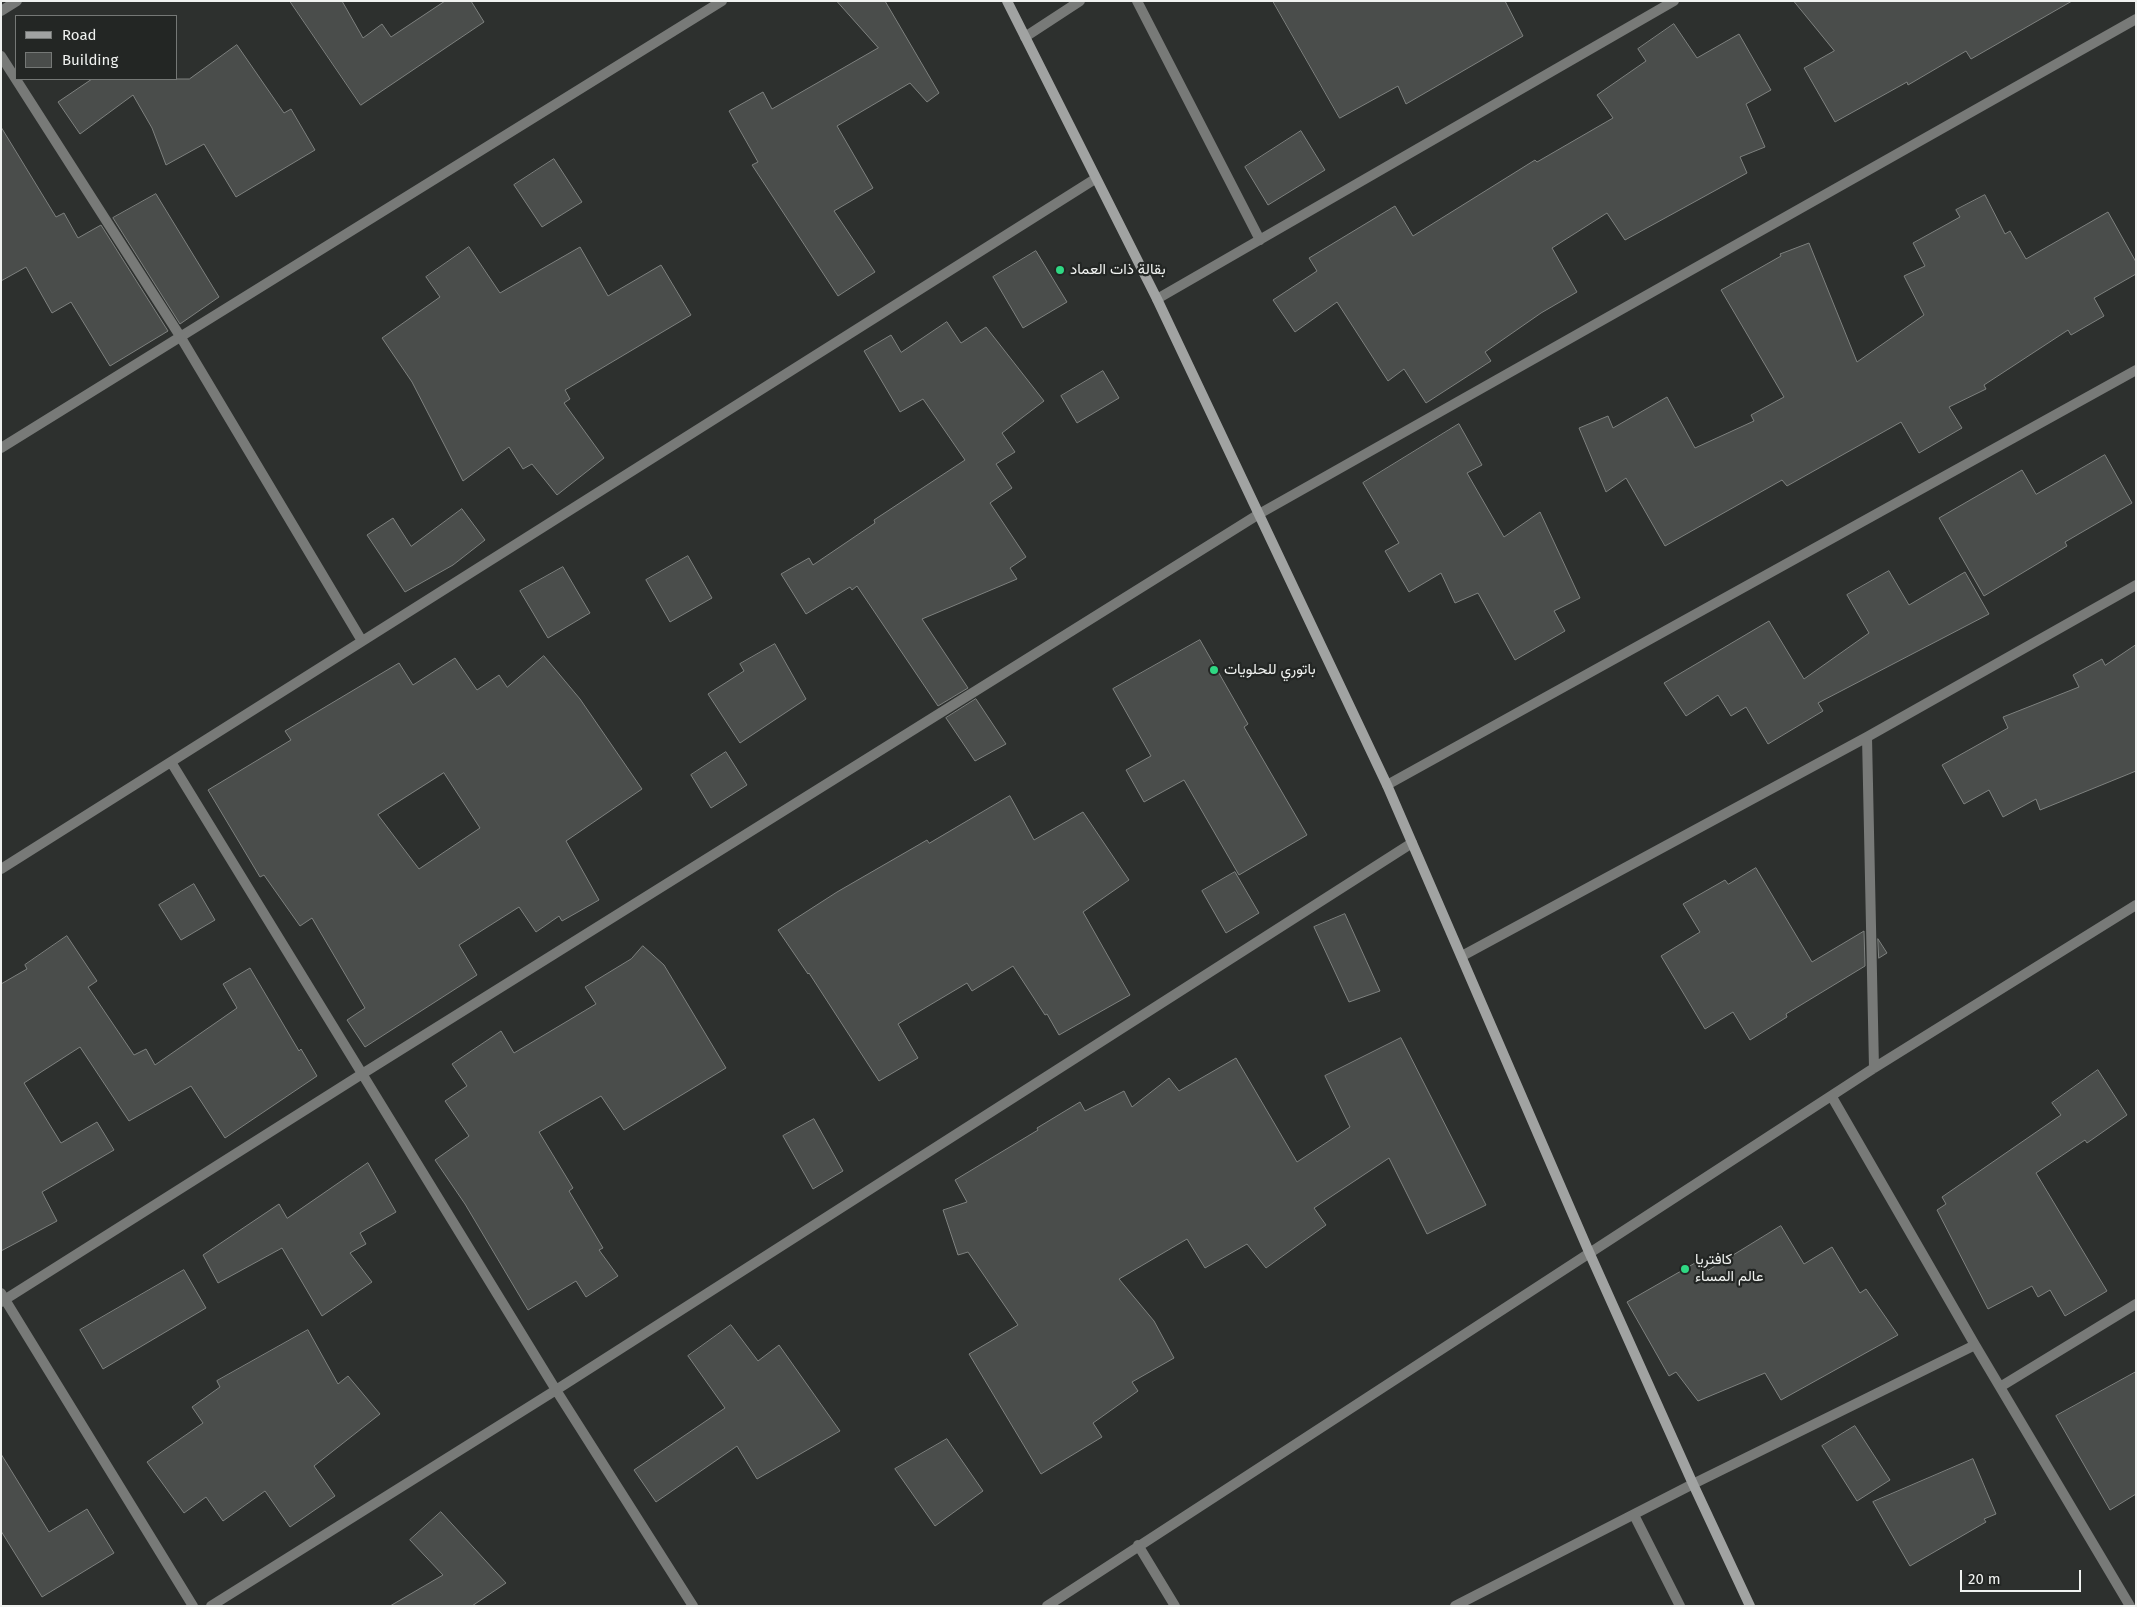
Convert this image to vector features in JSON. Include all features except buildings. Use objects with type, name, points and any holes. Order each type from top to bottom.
[{"type":"street","points":[[1,11],[17,1]]},
{"type":"street","points":[[1,448],[722,1]]},
{"type":"street","points":[[1007,1],[1157,300],[1387,785],[1692,1484],[1750,1606]]},
{"type":"street","points":[[1025,36],[1080,1]]},
{"type":"street","points":[[1137,1],[1260,240]]},
{"type":"street","points":[[1157,300],[1674,1]]},
{"type":"street","points":[[193,1606],[3,1298],[1259,514],[2136,19]]},
{"type":"street","points":[[1,56],[15,78]]},
{"type":"street","points":[[16,80],[180,336],[362,640]]},
{"type":"street","points":[[1,869],[1095,179]]},
{"type":"street","points":[[1387,785],[2136,370]]},
{"type":"street","points":[[1462,956],[1867,737],[2136,585]]},
{"type":"street","points":[[1867,737],[1874,1068]]},
{"type":"street","points":[[170,762],[556,1390],[692,1606]]},
{"type":"street","points":[[211,1606],[556,1390],[1412,844]]},
{"type":"street","points":[[1047,1606],[1138,1545],[1874,1068],[2136,905]]},
{"type":"street","points":[[1832,1097],[1974,1345],[2130,1606]]},
{"type":"street","points":[[2000,1387],[2136,1304]]},
{"type":"street","points":[[1455,1606],[1692,1484],[1974,1345]]},
{"type":"street","points":[[1634,1515],[1680,1606]]},
{"type":"street","points":[[1138,1545],[1175,1606]]},
{"type":"place","name":"بقالة ذات العماد","points":[[1060,270]]},
{"type":"place","name":"باتوري للحلويات","points":[[1214,670]]},
{"type":"place","name":"كافتريا عالم المساء","points":[[1685,1269]]}]
